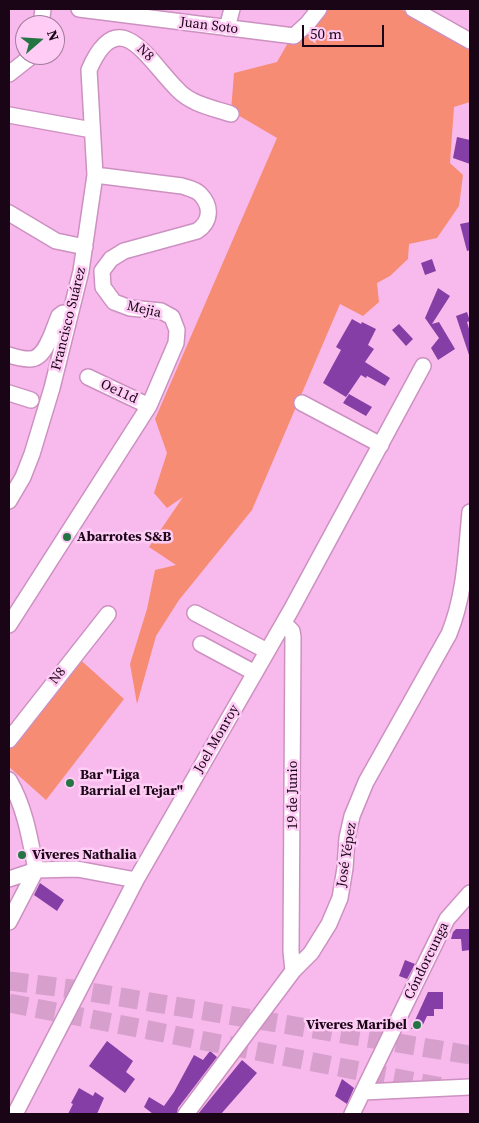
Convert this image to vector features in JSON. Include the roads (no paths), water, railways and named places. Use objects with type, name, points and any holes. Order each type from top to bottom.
[{"type":"street","name":"Juan Soto","points":[[79,9],[294,36],[319,9]]},
{"type":"street","points":[[227,28],[232,9]]},
{"type":"street","points":[[413,9],[470,40]]},
{"type":"street","name":"N8","points":[[92,130],[89,70],[96,54],[105,43],[117,37],[130,39],[140,47],[179,92],[194,101],[231,114]]},
{"type":"street","points":[[9,74],[21,65]]},
{"type":"street","points":[[9,115],[92,130]]},
{"type":"street","name":"Francisco Suárez","points":[[9,501],[23,476],[32,454],[52,388],[81,271],[95,175],[92,130]]},
{"type":"street","name":"Mejia","points":[[10,622],[149,406],[176,343],[177,330],[172,318],[161,311],[130,308],[114,302],[104,287],[102,271],[111,259],[124,251],[197,231],[205,226],[209,216],[207,205],[201,195],[192,189],[182,186],[95,175]]},
{"type":"street","points":[[9,213],[56,241],[85,246]]},
{"type":"street","points":[[9,355],[28,359],[37,358],[43,353],[59,316],[63,313],[70,315]]},
{"type":"street","name":"Joel Monroy","points":[[14,1114],[136,880],[284,623],[424,366]]},
{"type":"street","name":"Oe11d","points":[[88,377],[149,406]]},
{"type":"street","points":[[9,393],[31,400]]},
{"type":"street","points":[[302,403],[381,445]]},
{"type":"street","name":"José Yépez","points":[[186,1114],[293,971],[311,953],[329,924],[340,898],[347,838],[352,816],[366,782],[449,634],[456,617],[460,600],[470,512]]},
{"type":"street","points":[[194,613],[267,651]]},
{"type":"street","name":"N8","points":[[9,740],[108,614]]},
{"type":"street","name":"19 de Junio","points":[[284,623],[292,631],[293,637],[293,971]]},
{"type":"street","points":[[201,644],[255,673]]},
{"type":"street","points":[[9,780],[18,796],[36,870],[9,922]]},
{"type":"street","points":[[9,879],[36,870],[77,869],[136,880]]},
{"type":"street","name":"Cóndorcunga","points":[[352,1114],[447,919],[470,893]]},
{"type":"street","points":[[363,1092],[470,1087]]},
{"type":"tunnel","points":[[9,981],[72,989],[470,1055]]},
{"type":"tunnel","points":[[9,1003],[442,1087]]},
{"type":"place","name":"Abarrotes S&B","points":[[67,537]]},
{"type":"place","name":"Bar \"Liga Barrial el Tejar\"","points":[[70,783]]},
{"type":"place","name":"Viveres Nathalia","points":[[22,855]]},
{"type":"place","name":"Viveres Maribel","points":[[417,1025]]}]
